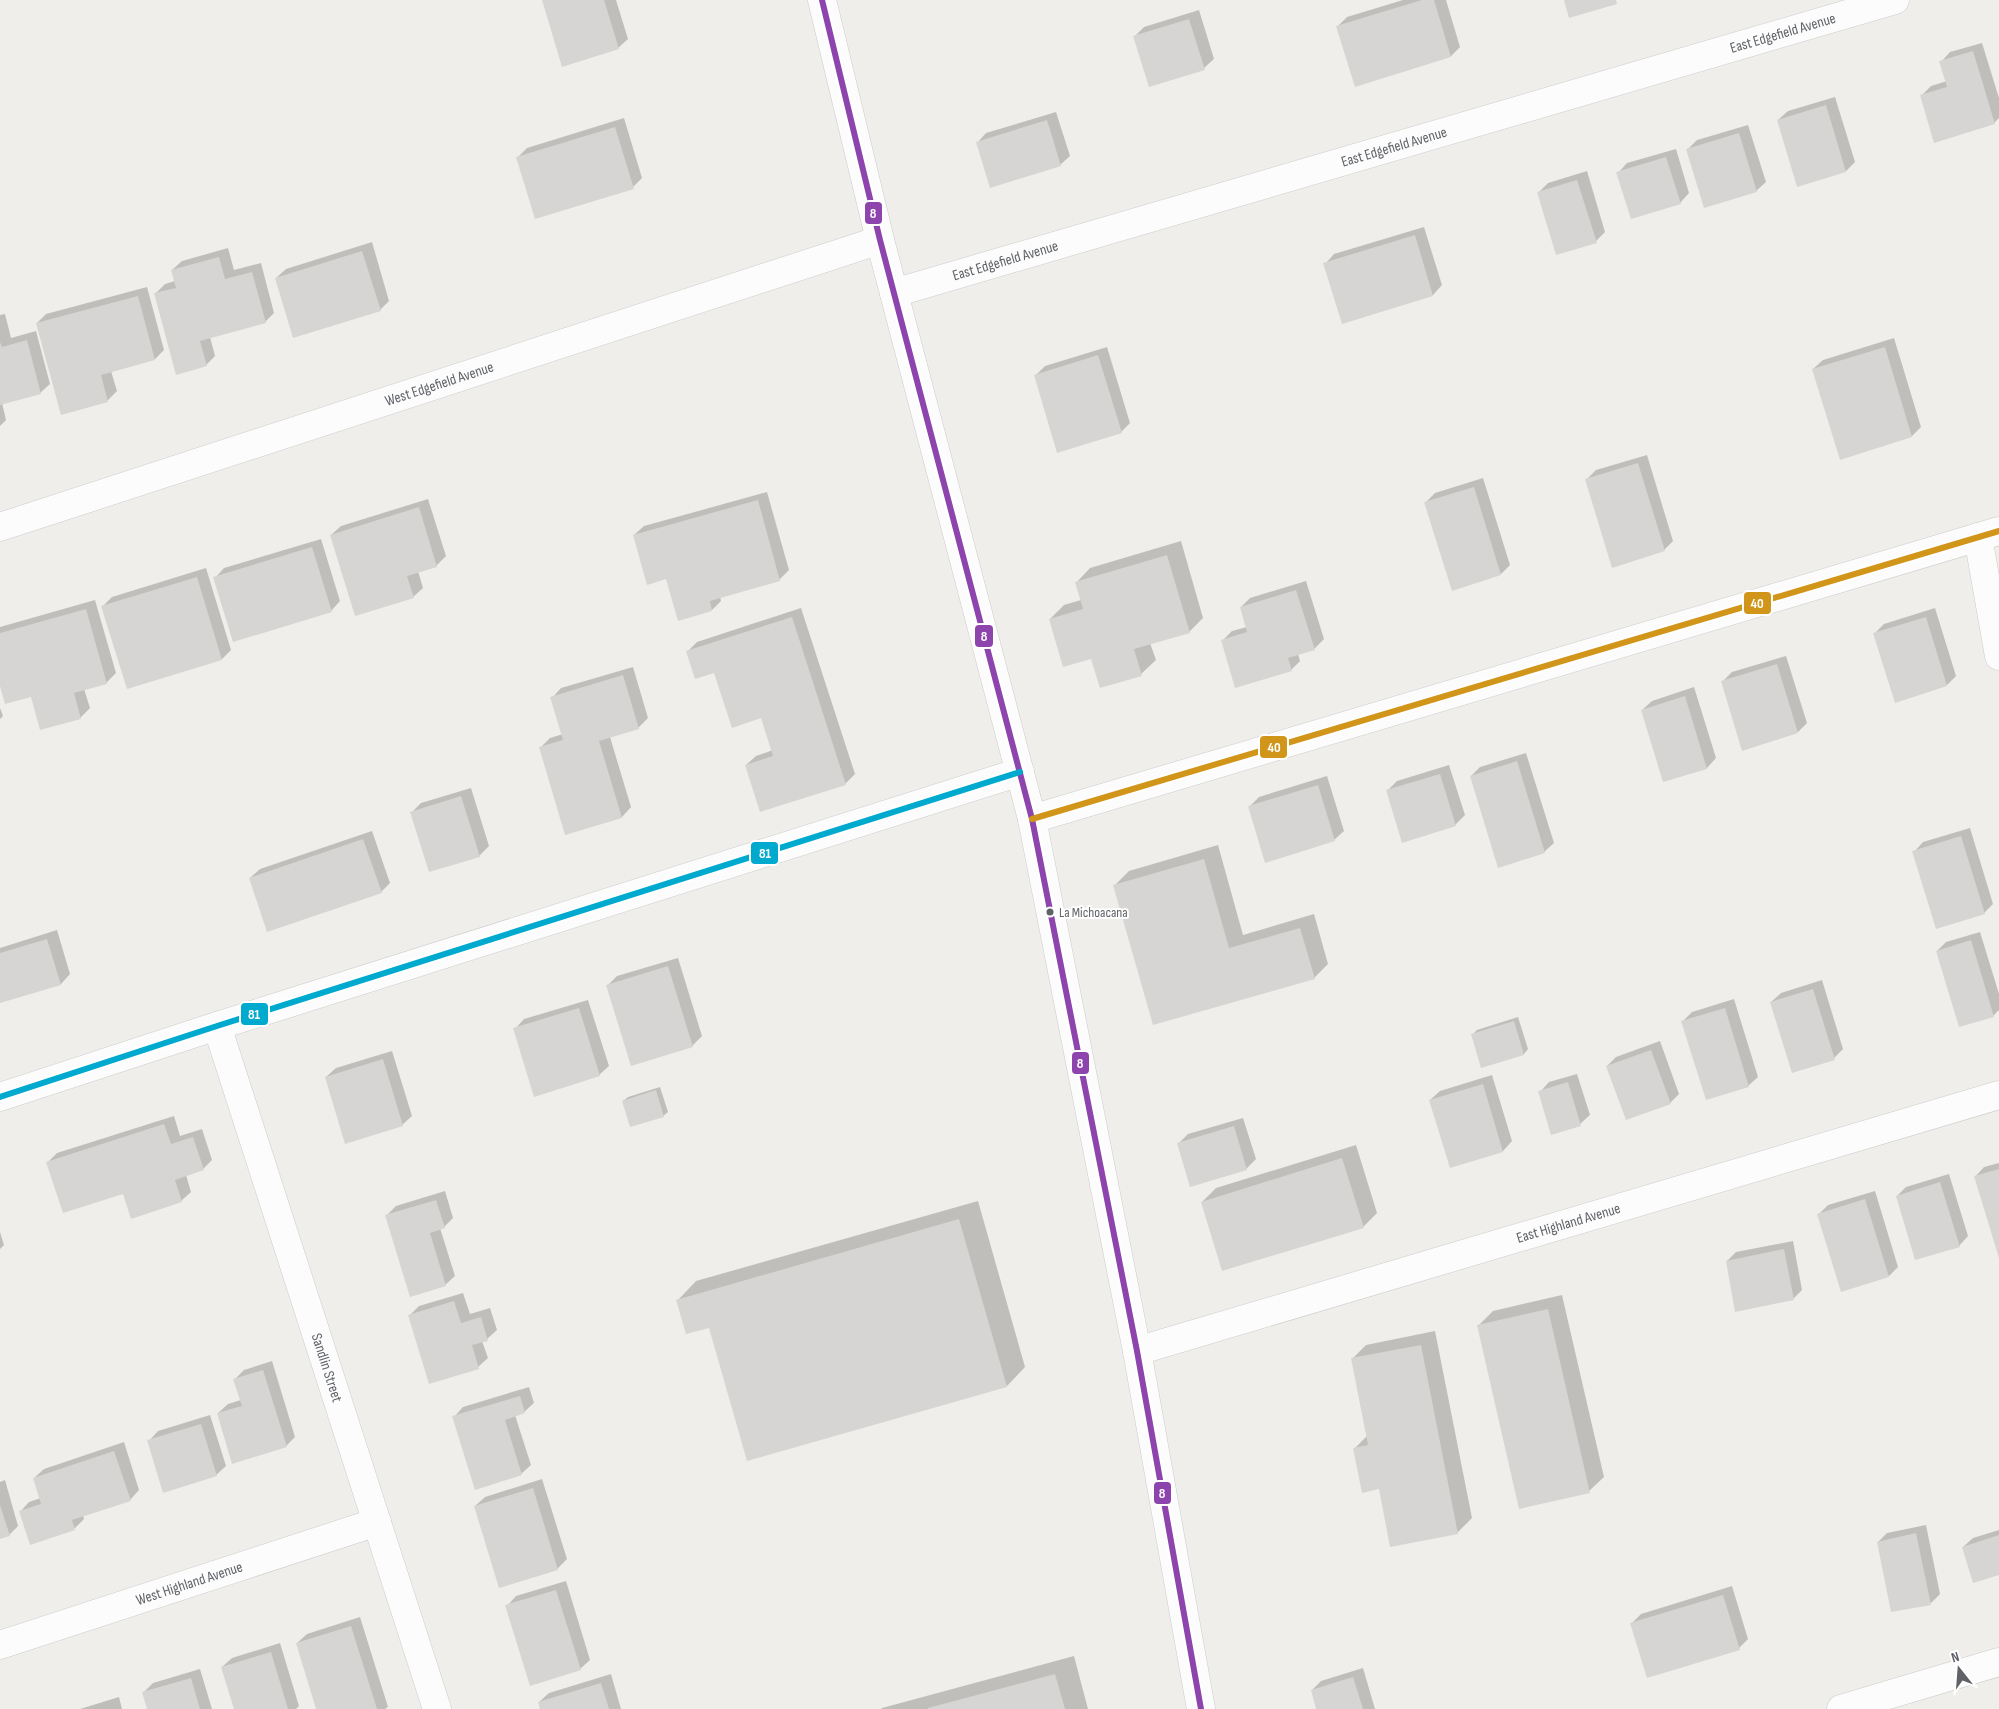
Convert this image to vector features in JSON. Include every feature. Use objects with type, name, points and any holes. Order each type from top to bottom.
[{"type":"street","points":[[822,0],[880,240],[1032,819],[1137,1351],[1202,1709]]},
{"type":"street","name":"East Edgefield Avenue","points":[[894,293],[1895,0]]},
{"type":"street","name":"West Edgefield Avenue","points":[[0,527],[880,240]]},
{"type":"street","points":[[1032,819],[1988,534],[1999,656]]},
{"type":"street","points":[[0,1097],[217,1026],[1020,772]]},
{"type":"street","name":"Sandlin Street","points":[[217,1026],[437,1709]]},
{"type":"street","name":"East Highland Avenue","points":[[1137,1351],[1999,1095]]},
{"type":"street","name":"West Highland Avenue","points":[[0,1645],[377,1522]]},
{"type":"street","points":[[1841,1709],[1999,1662]]},
{"type":"building","points":[[542,0],[604,0],[619,49],[562,67]]},
{"type":"building","points":[[1422,0],[1434,0],[1451,57],[1355,87],[1336,26]]},
{"type":"building","points":[[1564,0],[1616,0],[1617,4],[1569,18]]},
{"type":"building","points":[[1189,19],[1205,70],[1149,87],[1133,36]]},
{"type":"building","points":[[1973,51],[1995,124],[1934,143],[1920,95],[1947,87],[1939,61]]},
{"type":"building","points":[[1826,105],[1846,172],[1797,187],[1777,120]]},
{"type":"building","points":[[1047,120],[1061,166],[990,188],[976,142]]},
{"type":"building","points":[[615,127],[634,189],[535,219],[516,157]]},
{"type":"building","points":[[1739,133],[1757,192],[1704,208],[1686,149]]},
{"type":"building","points":[[1666,157],[1681,204],[1631,219],[1616,172]]},
{"type":"building","points":[[1577,180],[1597,243],[1556,255],[1537,192]]},
{"type":"building","points":[[1415,235],[1433,296],[1342,324],[1323,263]]},
{"type":"building","points":[[362,251],[381,311],[293,338],[275,278]]},
{"type":"building","points":[[219,257],[225,279],[252,272],[266,323],[200,341],[207,366],[176,375],[154,293],[176,288],[171,270]]},
{"type":"building","points":[[138,296],[155,360],[101,375],[108,402],[61,415],[36,323]]},
{"type":"building","points":[[27,340],[41,394],[0,405],[0,342],[2,347]]},
{"type":"building","points":[[1885,347],[1912,437],[1840,460],[1812,369]]},
{"type":"building","points":[[1098,355],[1122,433],[1057,453],[1034,375]]},
{"type":"building","points":[[1638,463],[1665,551],[1612,568],[1585,479]]},
{"type":"building","points":[[1474,487],[1501,575],[1452,591],[1424,502]]},
{"type":"building","points":[[758,500],[780,581],[710,601],[712,611],[678,621],[666,579],[647,585],[633,535]]},
{"type":"building","points":[[419,507],[437,567],[407,576],[414,598],[355,616],[330,535]]},
{"type":"building","points":[[312,547],[332,612],[233,642],[213,577]]},
{"type":"building","points":[[1167,555],[1190,633],[1134,649],[1142,676],[1100,688],[1091,659],[1063,667],[1049,619],[1083,609],[1075,582]]},
{"type":"building","points":[[197,577],[222,660],[127,689],[101,606]]},
{"type":"building","points":[[1296,590],[1315,650],[1288,658],[1292,671],[1235,688],[1221,640],[1247,632],[1240,607]]},
{"type":"building","points":[[86,609],[107,684],[74,693],[81,719],[40,730],[31,697],[5,704],[0,686],[0,633]]},
{"type":"building","points":[[792,617],[846,785],[760,812],[745,765],[773,756],[761,718],[732,728],[714,673],[695,679],[686,651]]},
{"type":"building","points":[[1926,617],[1947,686],[1895,703],[1873,633]]},
{"type":"building","points":[[1777,664],[1798,733],[1742,751],[1721,681]]},
{"type":"building","points":[[623,675],[639,729],[599,741],[622,818],[565,835],[539,747],[563,740],[550,697]]},
{"type":"building","points":[[1685,696],[1707,769],[1663,782],[1641,710]]},
{"type":"building","points":[[1517,761],[1545,853],[1498,868],[1470,776]]},
{"type":"building","points":[[1440,774],[1456,826],[1402,843],[1386,790]]},
{"type":"building","points":[[1318,785],[1335,841],[1265,863],[1248,806]]},
{"type":"building","points":[[461,796],[480,857],[429,872],[410,812]]},
{"type":"building","points":[[1961,836],[1985,914],[1936,929],[1912,851]]},
{"type":"building","points":[[363,839],[382,893],[267,932],[249,878]]},
{"type":"building","points":[[1204,859],[1229,948],[1300,928],[1315,979],[1153,1025],[1113,885]]},
{"type":"building","points":[[47,939],[61,985],[0,1003],[0,953]]},
{"type":"building","points":[[1971,940],[1994,1017],[1959,1027],[1936,951]]},
{"type":"building","points":[[668,966],[693,1047],[631,1066],[606,985]]},
{"type":"building","points":[[1813,989],[1835,1060],[1792,1073],[1770,1002]]},
{"type":"building","points":[[579,1008],[600,1076],[534,1097],[513,1028]]},
{"type":"building","points":[[1725,1008],[1749,1087],[1706,1100],[1681,1021]]},
{"type":"building","points":[[1514,1021],[1524,1055],[1481,1068],[1471,1034]]},
{"type":"building","points":[[1651,1050],[1671,1104],[1626,1120],[1606,1066]]},
{"type":"building","points":[[383,1059],[403,1126],[345,1144],[325,1077]]},
{"type":"building","points":[[1568,1082],[1581,1126],[1551,1135],[1538,1091]]},
{"type":"building","points":[[1483,1084],[1503,1152],[1450,1168],[1429,1100]]},
{"type":"building","points":[[656,1090],[664,1117],[630,1127],[622,1101]]},
{"type":"building","points":[[164,1124],[171,1144],[193,1137],[204,1170],[175,1180],[182,1202],[131,1219],[123,1194],[63,1213],[46,1162]]},
{"type":"building","points":[[1234,1126],[1247,1170],[1190,1187],[1177,1143]]},
{"type":"building","points":[[1342,1158],[1364,1228],[1222,1271],[1201,1202]]},
{"type":"building","points":[[1999,1169],[1999,1258],[1974,1176]]},
{"type":"building","points":[[1940,1182],[1960,1247],[1915,1260],[1896,1196]]},
{"type":"building","points":[[1865,1199],[1889,1277],[1841,1292],[1817,1214]]},
{"type":"building","points":[[436,1200],[445,1228],[430,1233],[446,1286],[410,1297],[385,1215]]},
{"type":"building","points":[[959,1219],[1007,1387],[747,1461],[709,1328],[686,1334],[676,1300]]},
{"type":"building","points":[[1784,1249],[1794,1300],[1735,1312],[1726,1261]]},
{"type":"building","points":[[454,1301],[461,1323],[481,1317],[488,1341],[472,1345],[479,1369],[429,1384],[408,1315]]},
{"type":"building","points":[[1548,1309],[1590,1493],[1519,1509],[1477,1325]]},
{"type":"building","points":[[1421,1345],[1458,1534],[1390,1547],[1379,1489],[1362,1493],[1353,1448],[1368,1445],[1351,1358]]},
{"type":"building","points":[[263,1370],[287,1447],[232,1464],[217,1413],[242,1406],[233,1379]]},
{"type":"building","points":[[520,1396],[525,1413],[505,1420],[522,1475],[475,1490],[452,1416]]},
{"type":"building","points":[[201,1424],[217,1476],[163,1493],[147,1440]]},
{"type":"building","points":[[114,1451],[131,1501],[72,1520],[75,1530],[30,1545],[19,1511],[41,1504],[33,1478]]},
{"type":"building","points":[[533,1488],[558,1570],[499,1588],[474,1506]]},
{"type":"building","points":[[0,1505],[10,1536],[0,1539]]},
{"type":"building","points":[[1916,1533],[1931,1605],[1891,1612],[1877,1542]]},
{"type":"building","points":[[1999,1535],[1999,1575],[1973,1583],[1962,1547]]},
{"type":"building","points":[[556,1590],[581,1670],[530,1686],[505,1605]]},
{"type":"building","points":[[1723,1595],[1740,1650],[1647,1678],[1630,1623]]},
{"type":"building","points":[[351,1626],[377,1709],[316,1709],[296,1643]]},
{"type":"building","points":[[271,1652],[288,1709],[234,1709],[221,1667]]},
{"type":"building","points":[[1055,1674],[1065,1709],[928,1709],[928,1708]]},
{"type":"building","points":[[1353,1677],[1363,1709],[1316,1709],[1311,1690]]},
{"type":"building","points":[[191,1678],[200,1709],[147,1709],[142,1692]]},
{"type":"building","points":[[601,1683],[609,1709],[540,1709],[538,1702]]},
{"type":"transit line","name":"8","points":[[822,0],[880,240],[1032,819],[1137,1351],[1201,1709]]},
{"type":"transit line","name":"40","points":[[1032,819],[1999,531]]},
{"type":"transit line","name":"81","points":[[0,1097],[217,1026],[1020,772]]},
{"type":"place","name":"La Michoacana","points":[[1050,912]]}]
